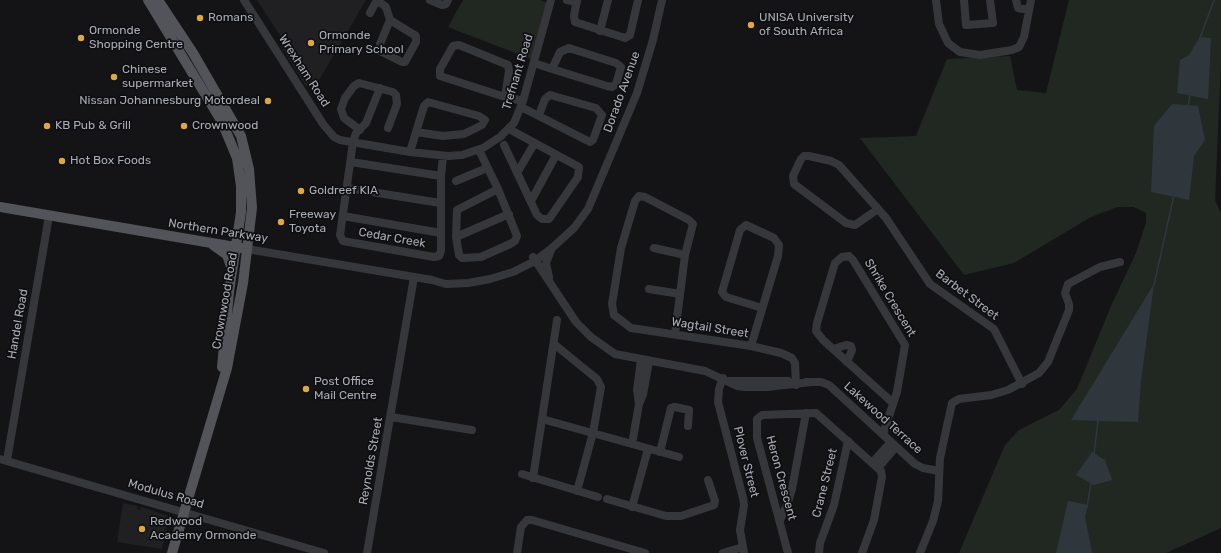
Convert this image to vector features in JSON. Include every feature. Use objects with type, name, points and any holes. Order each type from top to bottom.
[{"type":"main road","name":"Crownwood Road","points":[[148,0],[231,139],[238,158],[241,186],[238,230],[226,313],[219,391]]},
{"type":"main road","name":"Crownwood Road","points":[[158,0],[193,53],[241,136],[247,154],[252,208],[232,342],[224,376],[172,553]]},
{"type":"main road","name":"Northern Parkway","points":[[0,207],[247,249]]},
{"type":"main road","points":[[232,273],[227,256],[214,244],[230,238],[238,230]]},
{"type":"street","name":"Wrexham Road","points":[[244,0],[328,131],[336,138],[352,142]]},
{"type":"street","points":[[370,13],[377,0],[386,7],[390,20],[379,49],[381,52],[405,62],[416,42],[415,34],[390,20]]},
{"type":"street","points":[[430,0],[442,5],[446,4],[448,0]]},
{"type":"street","name":"Trefnant Road","points":[[352,142],[410,152],[443,156],[458,156],[479,150],[500,137],[509,129],[522,104],[551,0]]},
{"type":"street","points":[[567,0],[577,1],[574,16],[575,22],[623,37],[628,36],[638,0]]},
{"type":"street","points":[[600,31],[608,0]]},
{"type":"street","name":"Dorado Avenue","points":[[533,259],[552,248],[583,217],[596,190],[644,73],[662,0]]},
{"type":"street","points":[[936,0],[940,29],[948,43],[960,52],[980,55],[1012,50],[1018,47],[1024,37],[1031,0]]},
{"type":"street","points":[[964,0],[966,25],[993,24],[990,0]]},
{"type":"street","points":[[1016,0],[1018,8],[1029,10]]},
{"type":"street","points":[[505,97],[510,71],[508,65],[459,45],[453,46],[440,69],[440,76],[522,104],[539,115],[590,142],[595,136],[602,115],[596,108],[551,95],[546,98],[539,115]]},
{"type":"street","points":[[534,63],[552,69],[612,87],[616,84],[620,67],[616,62],[569,48],[560,52],[552,69]]},
{"type":"street","points":[[360,130],[344,118],[341,112],[343,102],[357,83],[363,83],[394,92],[397,98],[388,128]]},
{"type":"street","points":[[352,142],[366,123],[380,88]]},
{"type":"street","points":[[410,152],[416,132],[424,106],[428,102],[485,119],[482,125],[464,134],[443,136],[416,132]]},
{"type":"street","points":[[504,146],[537,215],[542,219],[547,220],[578,177],[580,172],[578,166],[534,144],[509,129]]},
{"type":"street","name":"Cedar Creek","points":[[352,142],[351,162],[340,235],[342,239],[356,244],[438,257],[441,251],[440,203],[443,156]]},
{"type":"street","points":[[517,173],[534,144]]},
{"type":"street","points":[[479,150],[498,189],[517,232],[517,239],[510,244],[481,257],[462,258],[459,255],[456,237],[456,214],[458,209],[498,189]]},
{"type":"street","points":[[531,201],[556,155]]},
{"type":"street","name":"Barbet Street","points":[[878,209],[855,225],[846,223],[794,184],[793,176],[801,159],[807,155],[836,163],[878,209],[886,218],[930,284],[994,330],[1022,384]]},
{"type":"street","points":[[351,162],[441,176]]},
{"type":"street","points":[[456,181],[487,168]]},
{"type":"street","points":[[347,188],[440,203]]},
{"type":"street","name":"Dorado Avenue","points":[[533,259],[563,233],[578,217],[596,190]]},
{"type":"street","name":"Wagtail Street","points":[[685,255],[692,230],[692,222],[645,197],[636,198],[621,248],[612,304],[614,315],[628,327],[776,351],[792,358],[796,366],[795,383]]},
{"type":"street","points":[[456,237],[509,214]]},
{"type":"street","name":"Handel Road","points":[[4,460],[49,216]]},
{"type":"street","name":"Cedar Creek","points":[[343,216],[441,233]]},
{"type":"street","points":[[751,346],[778,256],[779,243],[774,238],[746,225],[740,230],[722,292],[726,297],[762,308]]},
{"type":"street","points":[[550,284],[546,263],[552,248]]},
{"type":"street","points":[[654,248],[685,255],[675,334]]},
{"type":"street","name":"Northern Parkway","points":[[247,249],[432,280],[446,284],[468,283],[490,279],[521,268],[533,259]]},
{"type":"street","name":"Shrike Crescent","points":[[883,434],[893,403],[904,358],[904,343],[854,262],[848,256],[840,258],[835,263],[816,326],[818,335],[893,403]]},
{"type":"street","name":"Northern Parkway","points":[[432,280],[477,277],[533,259]]},
{"type":"street","name":"Lakewood Terrace","points":[[533,259],[576,322],[591,337],[615,354],[705,371],[726,380],[823,383],[832,387],[894,445],[919,466],[939,471]]},
{"type":"street","points":[[920,553],[936,511],[939,493],[939,471],[949,411],[952,402],[998,394],[1022,384],[1038,373],[1048,362],[1069,309],[1065,293],[1068,284],[1100,267],[1120,262]]},
{"type":"street","points":[[521,268],[532,269],[550,284]]},
{"type":"street","name":"Reynolds Street","points":[[367,553],[414,277]]},
{"type":"street","points":[[649,289],[680,294]]},
{"type":"street","points":[[533,478],[558,320]]},
{"type":"street","points":[[554,344],[600,383],[601,394],[593,433],[577,491]]},
{"type":"street","points":[[832,349],[846,345],[851,346],[852,350],[848,362]]},
{"type":"street","points":[[639,404],[637,390],[641,359]]},
{"type":"street","points":[[632,444],[649,361]]},
{"type":"street","name":"Plover Street","points":[[726,380],[719,389],[718,402],[743,498],[744,505],[740,530],[743,550]]},
{"type":"street","points":[[660,452],[671,408],[675,407],[689,410],[688,426]]},
{"type":"street","points":[[780,520],[787,506],[792,489],[806,413]]},
{"type":"street","name":"Heron Crescent","points":[[788,553],[757,438],[757,419],[762,415],[806,413],[818,414],[873,463]]},
{"type":"street","points":[[391,417],[472,430]]},
{"type":"street","points":[[542,419],[679,457]]},
{"type":"street","name":"Crane Street","points":[[819,553],[820,543],[834,505],[848,441]]},
{"type":"street","points":[[862,553],[874,520],[882,481],[882,474],[873,463],[894,445]]},
{"type":"street","points":[[632,507],[648,449]]},
{"type":"street","name":"Modulus Road","points":[[4,460],[184,511],[324,553]]},
{"type":"street","points":[[522,474],[598,497]]},
{"type":"street","points":[[607,500],[671,517],[713,506],[715,502],[708,480]]},
{"type":"street","points":[[518,553],[521,527],[527,520],[532,520],[645,553]]},
{"type":"street","points":[[723,553],[743,550]]},
{"type":"shaded area","name":"Ormonde Primary School","points":[[257,0],[366,0],[315,87],[306,86],[281,46],[283,40]]},
{"type":"shaded area","points":[[463,0],[540,0],[546,2],[548,4],[531,59],[448,27]]},
{"type":"shaded area","points":[[1069,0],[1221,0],[1221,61],[1215,200],[1221,213],[1221,528],[1166,553],[959,553],[1005,445],[1019,430],[1059,410],[1077,389],[1111,306],[1136,253],[1146,223],[1146,213],[1134,207],[1117,207],[1091,217],[1014,263],[964,275],[860,138],[916,136],[947,59],[1010,56],[1017,90],[1046,93]]},
{"type":"shaded area","points":[[1200,37],[1211,38],[1208,99],[1177,93],[1180,60],[1189,55]]},
{"type":"shaded area","points":[[1172,104],[1198,106],[1205,140],[1194,156],[1189,200],[1151,192],[1154,126]]},
{"type":"shaded area","points":[[1154,284],[1141,381],[1138,422],[1071,420]]},
{"type":"shaded area","points":[[1092,452],[1105,460],[1112,480],[1094,485],[1076,475]]},
{"type":"shaded area","points":[[1068,501],[1088,505],[1085,517],[1092,553],[1056,553]]},
{"type":"shaded area","name":"Redwood Academy Ormonde","points":[[123,503],[137,506],[137,509],[140,510],[141,507],[169,516],[162,549],[117,542]]},
{"type":"waterway","points":[[1200,38],[1214,0]]},
{"type":"waterway","points":[[1188,107],[1190,95]]},
{"type":"waterway","points":[[1154,285],[1174,195]]},
{"type":"waterway","points":[[1094,454],[1098,420]]},
{"type":"waterway","points":[[1087,507],[1091,483]]},
{"type":"place","name":"Romans","points":[[200,18]]},
{"type":"place","name":"UNISA University of South Africa","points":[[751,25]]},
{"type":"place","name":"Ormonde Shopping Centre","points":[[81,38]]},
{"type":"place","name":"Ormonde Primary School","points":[[311,43]]},
{"type":"place","name":"Chinese supermarket","points":[[114,77]]},
{"type":"place","name":"Nissan Johannesburg Motordeal","points":[[268,101]]},
{"type":"place","name":"KB Pub & Grill","points":[[47,126]]},
{"type":"place","name":"Crownwood","points":[[184,126]]},
{"type":"place","name":"Hot Box Foods","points":[[62,161]]},
{"type":"place","name":"Goldreef KIA","points":[[301,191]]},
{"type":"place","name":"Freeway Toyota","points":[[281,222]]},
{"type":"place","name":"Post Office Mail Centre","points":[[306,389]]},
{"type":"place","name":"Redwood Academy Ormonde","points":[[142,529]]}]
